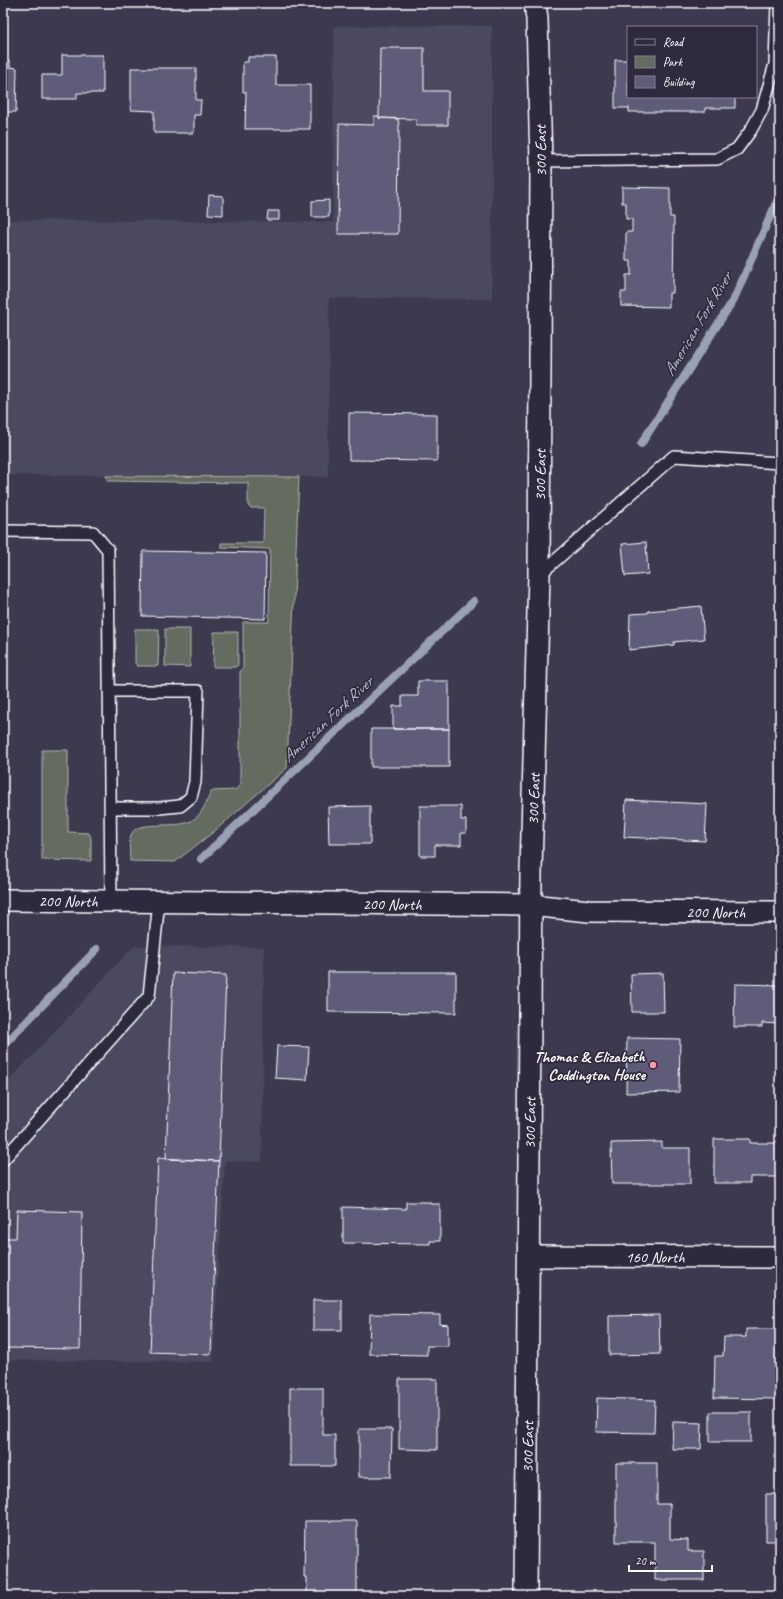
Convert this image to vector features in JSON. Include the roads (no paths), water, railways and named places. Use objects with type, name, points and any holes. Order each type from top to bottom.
[{"type":"street","name":"300 East","points":[[526,1596],[530,1256],[530,905],[539,575],[540,161],[537,19],[535,3]]},
{"type":"street","name":"200 North","points":[[3,900],[530,905],[589,912],[780,912]]},
{"type":"street","name":"160 North","points":[[530,1256],[780,1257]]},
{"type":"lane","points":[[540,161],[717,159],[737,149],[751,130],[762,110],[775,64],[777,3]]},
{"type":"lane","points":[[539,575],[674,456],[780,463]]},
{"type":"lane","points":[[3,531],[93,532],[108,550],[111,901]]},
{"type":"lane","points":[[110,691],[198,691],[195,782],[191,797],[180,806],[159,808],[110,808]]},
{"type":"lane","points":[[3,1160],[149,996],[159,901]]},
{"type":"waterway","name":"American Fork River","points":[[641,444],[734,299],[780,194]]},
{"type":"waterway","name":"American Fork River","points":[[201,859],[474,601]]},
{"type":"waterway","name":"American Fork River","points":[[3,1046],[97,949]]},
{"type":"place","name":"Thomas & Elizabeth Coddington House","points":[[653,1065]]}]
